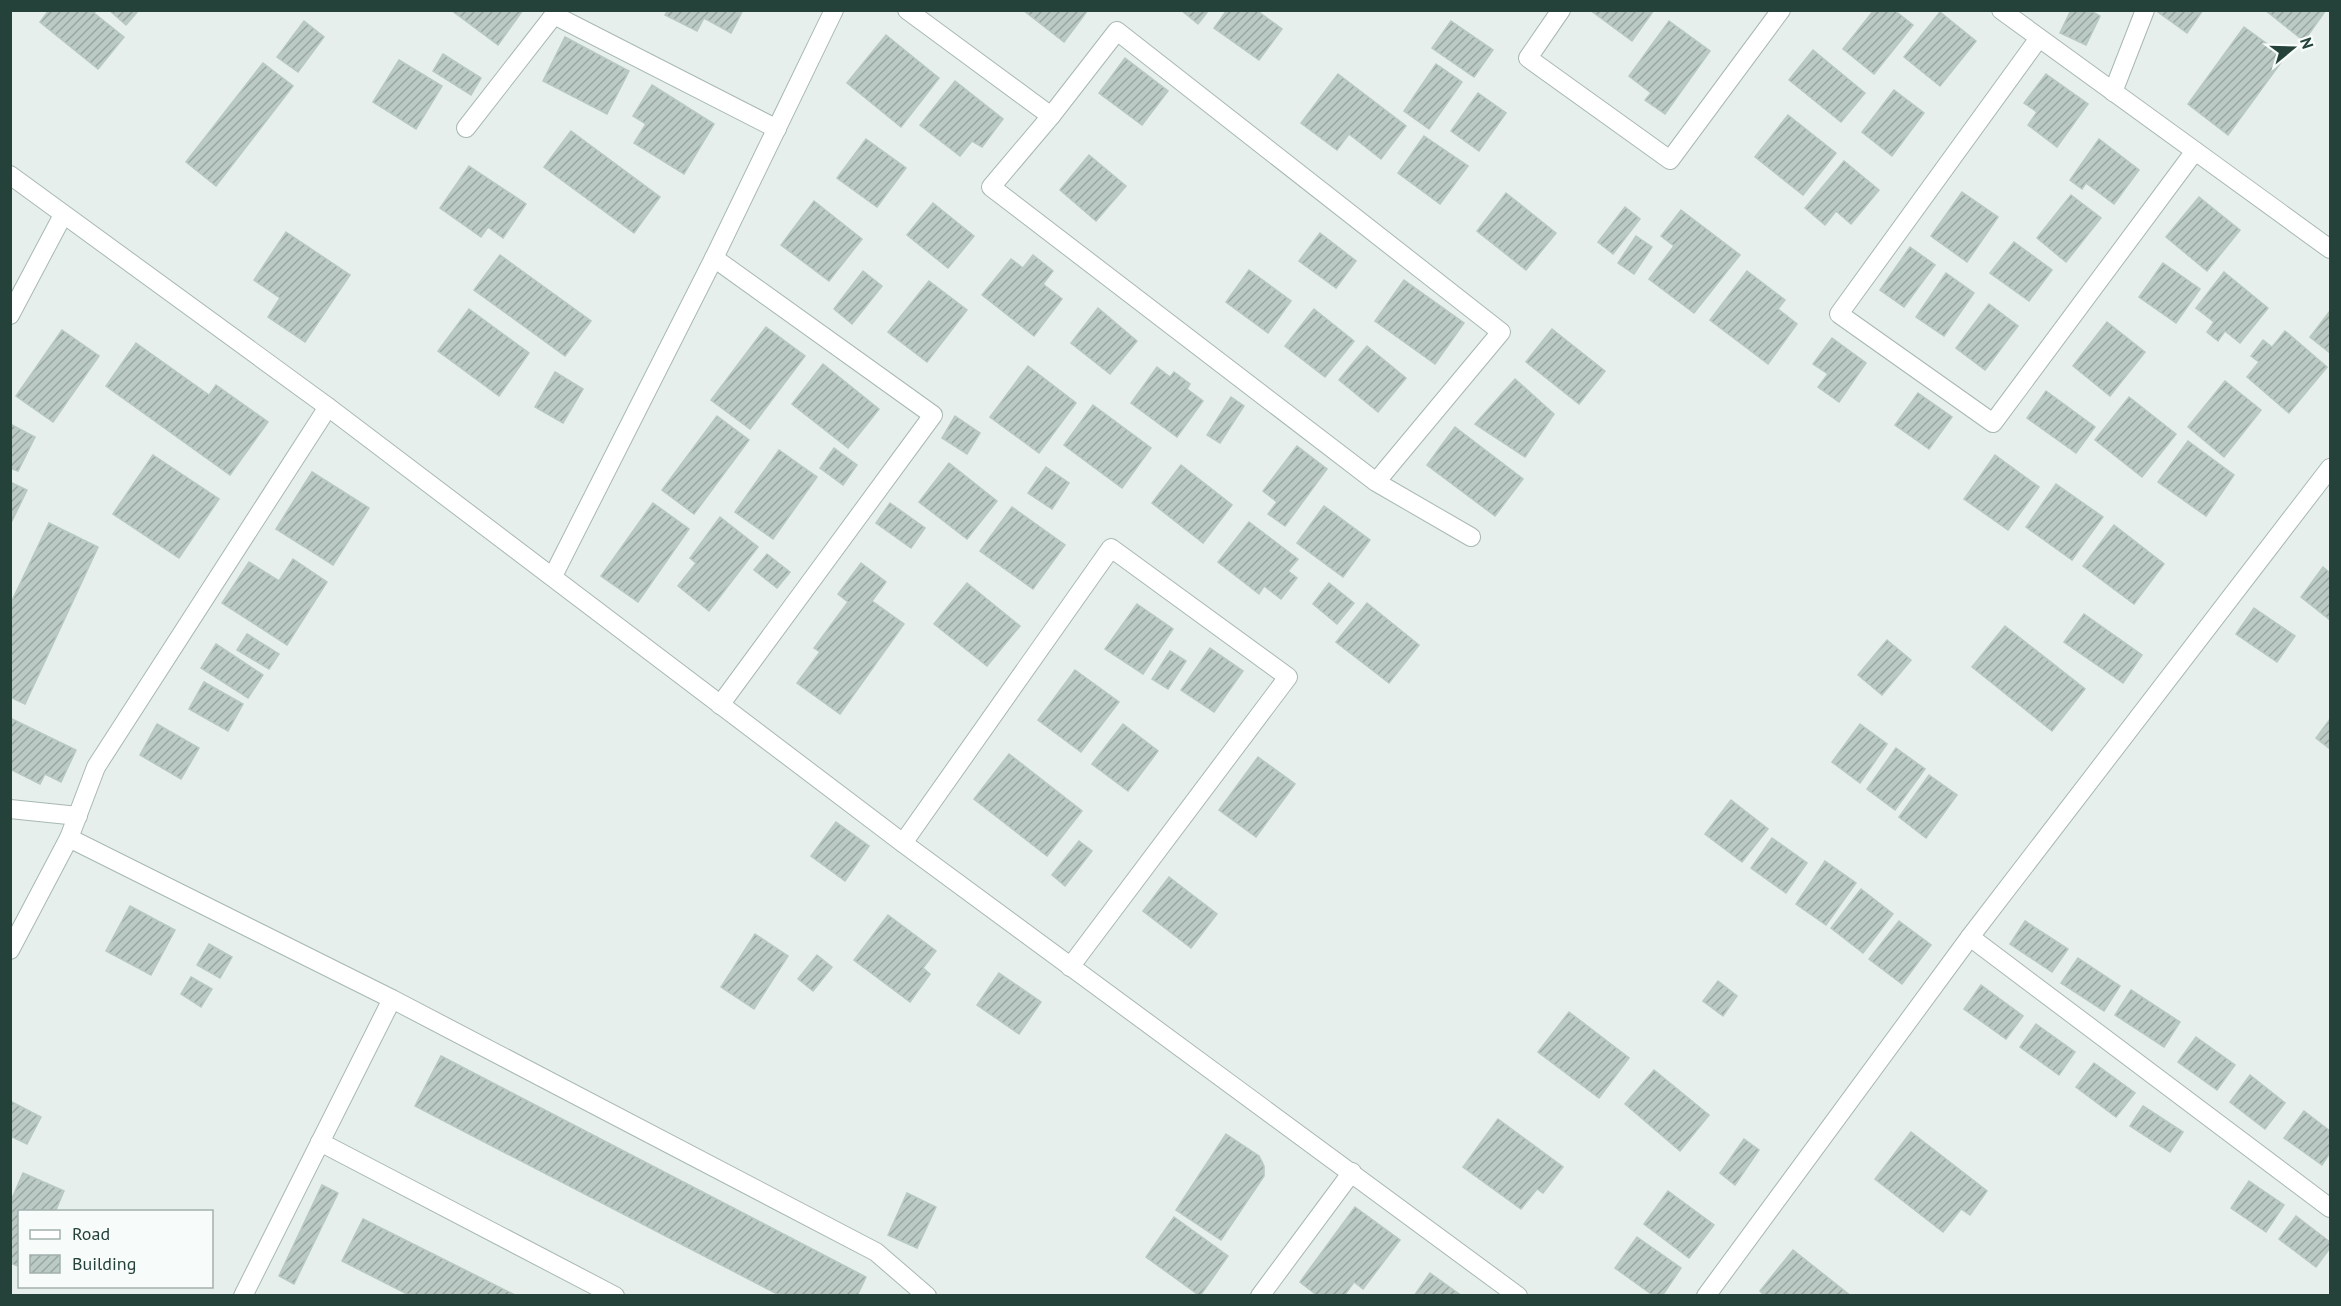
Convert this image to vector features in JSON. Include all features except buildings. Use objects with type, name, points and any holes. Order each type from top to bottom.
[{"type":"street","points":[[553,576],[714,258],[834,10]]},
{"type":"street","points":[[907,10],[1051,116]]},
{"type":"street","points":[[1561,10],[1528,58],[1670,159],[1781,10]]},
{"type":"street","points":[[2001,10],[2331,249]]},
{"type":"street","points":[[2114,92],[2145,10]]},
{"type":"street","points":[[466,128],[554,15],[777,129]]},
{"type":"street","points":[[1376,482],[1501,332],[1116,31],[1051,116],[991,187],[1376,482],[1471,537]]},
{"type":"street","points":[[2039,38],[1839,314],[1993,423],[2195,151]]},
{"type":"street","points":[[10,175],[328,407],[903,843],[1518,1296]]},
{"type":"street","points":[[10,315],[63,215]]},
{"type":"street","points":[[714,258],[933,415],[720,705]]},
{"type":"street","points":[[10,950],[69,838],[96,767],[328,407]]},
{"type":"street","points":[[1706,1296],[1970,937],[2328,476]]},
{"type":"street","points":[[903,843],[1111,548],[1288,677],[1070,967]]},
{"type":"street","points":[[10,809],[78,816]]},
{"type":"street","points":[[69,838],[392,999],[876,1252],[927,1296]]},
{"type":"street","points":[[1970,937],[2331,1209]]},
{"type":"street","points":[[246,1294],[392,999]]},
{"type":"street","points":[[320,1142],[615,1296]]},
{"type":"street","points":[[1260,1296],[1352,1172]]}]
